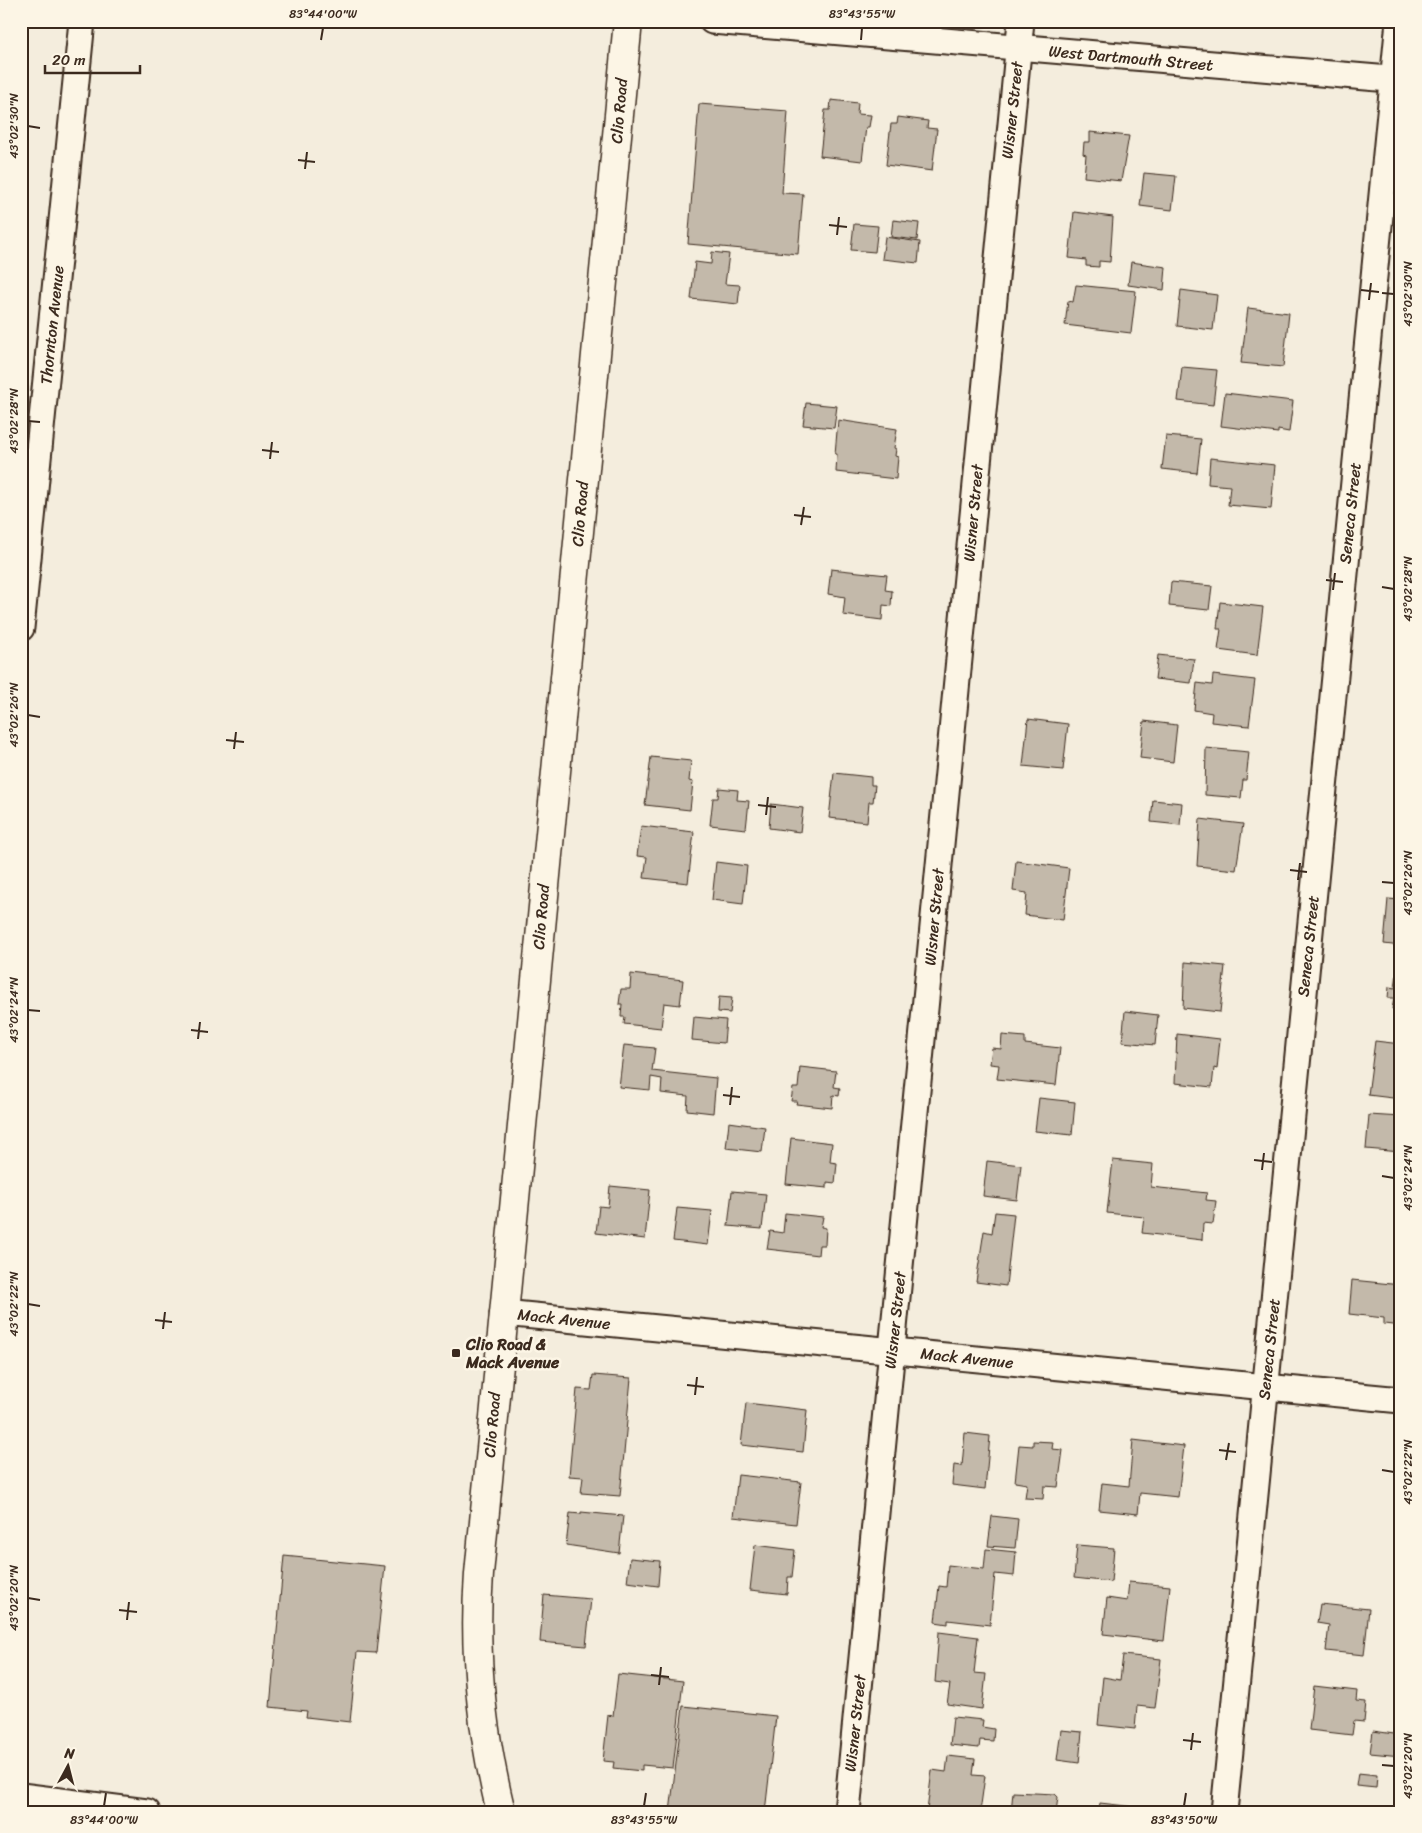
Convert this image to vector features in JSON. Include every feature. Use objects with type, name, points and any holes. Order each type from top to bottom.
[{"type":"main road","name":"Clio Road","points":[[501,1812],[491,1767],[484,1720],[477,1650],[481,1544],[628,21]]},
{"type":"street","name":"Thornton Avenue","points":[[21,628],[82,21]]},
{"type":"street","name":"West Dartmouth Street","points":[[712,21],[1396,80]]},
{"type":"street","name":"Wisner Street","points":[[847,1812],[1021,21]]},
{"type":"street","name":"Seneca Street","points":[[1224,1812],[1396,80],[1399,21]]},
{"type":"street","name":"Mack Avenue","points":[[503,1313],[1401,1400]]},
{"type":"street","points":[[21,1796],[147,1812]]},
{"type":"building","points":[[831,100],[858,103],[857,114],[871,115],[869,127],[866,127],[862,161],[820,156],[825,110],[830,110]]},
{"type":"building","points":[[699,104],[788,111],[782,193],[803,194],[798,254],[688,244]]},
{"type":"building","points":[[898,117],[928,121],[927,128],[937,129],[932,171],[886,165],[891,124],[897,124]]},
{"type":"building","points":[[1090,132],[1129,136],[1121,181],[1084,177],[1086,155],[1083,154],[1084,142],[1090,142]]},
{"type":"building","points":[[1144,173],[1176,176],[1172,210],[1140,206]]},
{"type":"building","points":[[1074,212],[1113,217],[1110,262],[1099,261],[1099,267],[1086,266],[1086,260],[1069,258]]},
{"type":"building","points":[[893,220],[919,223],[917,240],[891,237]]},
{"type":"building","points":[[854,224],[878,226],[875,252],[851,250]]},
{"type":"building","points":[[885,237],[920,242],[918,263],[882,259]]},
{"type":"building","points":[[712,252],[729,254],[725,284],[740,285],[738,304],[691,299],[695,262],[711,264]]},
{"type":"building","points":[[1131,262],[1166,267],[1164,290],[1128,285]]},
{"type":"building","points":[[1076,285],[1136,291],[1131,333],[1065,325],[1068,301],[1073,302]]},
{"type":"building","points":[[1181,290],[1217,295],[1213,330],[1177,326]]},
{"type":"building","points":[[1248,308],[1289,313],[1283,367],[1241,363]]},
{"type":"building","points":[[1182,367],[1217,370],[1213,405],[1178,401]]},
{"type":"building","points":[[1225,393],[1293,401],[1289,432],[1278,430],[1278,433],[1221,426]]},
{"type":"building","points":[[806,403],[837,406],[834,428],[803,425]]},
{"type":"building","points":[[838,420],[897,429],[894,448],[896,449],[895,456],[898,457],[896,479],[836,472],[837,454],[835,454]]},
{"type":"building","points":[[1166,436],[1201,439],[1197,473],[1162,469]]},
{"type":"building","points":[[1210,458],[1275,465],[1271,509],[1228,505],[1230,486],[1208,484]]},
{"type":"building","points":[[831,569],[887,575],[885,590],[892,591],[891,606],[883,605],[882,620],[843,615],[845,597],[828,594]]},
{"type":"building","points":[[1171,582],[1212,586],[1209,610],[1169,606]]},
{"type":"building","points":[[1220,602],[1263,607],[1257,655],[1218,650],[1221,629],[1217,629]]},
{"type":"building","points":[[1158,655],[1194,659],[1191,683],[1155,679]]},
{"type":"building","points":[[1213,675],[1255,680],[1249,726],[1211,722],[1212,713],[1194,710],[1197,683],[1212,685]]},
{"type":"building","points":[[1028,719],[1068,724],[1063,770],[1023,766]]},
{"type":"building","points":[[1144,721],[1177,725],[1173,762],[1140,758]]},
{"type":"building","points":[[1206,748],[1249,752],[1246,780],[1243,780],[1241,798],[1205,795]]},
{"type":"building","points":[[651,757],[691,761],[689,781],[693,782],[690,810],[645,805]]},
{"type":"building","points":[[834,773],[871,777],[871,785],[875,785],[873,802],[869,802],[867,822],[829,818]]},
{"type":"building","points":[[719,788],[738,790],[737,800],[749,801],[746,829],[710,825],[713,798],[718,798]]},
{"type":"building","points":[[1153,800],[1182,803],[1180,825],[1151,822]]},
{"type":"building","points":[[771,804],[803,808],[800,832],[769,828]]},
{"type":"building","points":[[1200,819],[1243,824],[1236,870],[1197,866]]},
{"type":"building","points":[[641,826],[694,832],[688,883],[644,878],[647,857],[637,856]]},
{"type":"building","points":[[1016,861],[1069,868],[1063,920],[1025,915],[1027,893],[1013,891]]},
{"type":"building","points":[[716,862],[747,866],[743,904],[712,900]]},
{"type":"building","points":[[1388,899],[1401,900],[1401,946],[1384,944]]},
{"type":"building","points":[[1185,962],[1225,966],[1220,1012],[1183,1008]]},
{"type":"building","points":[[1397,972],[1401,973],[1401,1010],[1392,1009],[1394,998],[1388,998],[1389,987],[1395,988]]},
{"type":"building","points":[[631,974],[683,980],[680,1005],[664,1003],[661,1028],[624,1024],[625,1017],[621,1017],[622,1004],[619,1004],[621,989],[630,989]]},
{"type":"building","points":[[719,997],[732,998],[730,1013],[718,1012]]},
{"type":"building","points":[[1125,1011],[1158,1015],[1155,1045],[1122,1042]]},
{"type":"building","points":[[694,1017],[726,1020],[724,1043],[692,1040]]},
{"type":"building","points":[[1177,1034],[1220,1039],[1217,1069],[1214,1068],[1212,1087],[1175,1083]]},
{"type":"building","points":[[1002,1035],[1025,1037],[1025,1044],[1060,1048],[1056,1085],[997,1079],[999,1065],[990,1064],[992,1048],[1001,1049]]},
{"type":"building","points":[[1375,1041],[1401,1044],[1401,1099],[1368,1095]]},
{"type":"building","points":[[624,1045],[655,1048],[652,1071],[716,1078],[713,1113],[687,1110],[688,1096],[661,1093],[662,1079],[651,1077],[650,1090],[619,1087]]},
{"type":"building","points":[[800,1067],[836,1071],[834,1087],[840,1088],[839,1096],[833,1095],[832,1108],[796,1104],[797,1101],[791,1101],[793,1088],[798,1088]]},
{"type":"building","points":[[1039,1098],[1075,1102],[1072,1135],[1035,1131]]},
{"type":"building","points":[[1369,1115],[1401,1117],[1401,1152],[1366,1149]]},
{"type":"building","points":[[729,1122],[765,1127],[762,1152],[726,1148]]},
{"type":"building","points":[[791,1138],[832,1143],[830,1162],[837,1163],[835,1183],[827,1182],[827,1188],[786,1184]]},
{"type":"building","points":[[1113,1160],[1153,1164],[1151,1187],[1207,1193],[1206,1200],[1216,1201],[1213,1224],[1203,1223],[1202,1240],[1142,1233],[1144,1217],[1107,1213]]},
{"type":"building","points":[[987,1161],[1021,1165],[1017,1200],[983,1196]]},
{"type":"building","points":[[610,1186],[650,1190],[645,1239],[596,1233],[599,1206],[608,1207]]},
{"type":"building","points":[[732,1191],[766,1194],[762,1229],[728,1226]]},
{"type":"building","points":[[677,1208],[712,1211],[708,1245],[673,1241]]},
{"type":"building","points":[[995,1212],[1014,1214],[1006,1286],[976,1282],[984,1231],[992,1233]]},
{"type":"building","points":[[785,1213],[823,1217],[821,1227],[826,1228],[825,1245],[819,1245],[818,1255],[767,1249],[770,1231],[783,1233]]},
{"type":"building","points":[[1352,1280],[1401,1285],[1401,1326],[1384,1324],[1384,1318],[1349,1314]]},
{"type":"building","points":[[593,1375],[631,1378],[620,1496],[581,1493],[583,1477],[569,1476],[577,1389],[591,1390]]},
{"type":"building","points":[[746,1403],[807,1410],[803,1452],[741,1445]]},
{"type":"building","points":[[965,1433],[990,1436],[985,1489],[952,1485],[954,1465],[962,1466]]},
{"type":"building","points":[[1133,1440],[1184,1446],[1178,1497],[1140,1493],[1138,1514],[1099,1510],[1102,1483],[1129,1486]]},
{"type":"building","points":[[1033,1441],[1053,1442],[1052,1449],[1063,1450],[1058,1487],[1044,1486],[1043,1499],[1025,1498],[1027,1484],[1015,1482],[1019,1445],[1033,1446]]},
{"type":"building","points":[[738,1475],[801,1482],[796,1524],[733,1517]]},
{"type":"building","points":[[581,1512],[623,1516],[619,1553],[566,1545],[570,1513],[581,1514]]},
{"type":"building","points":[[992,1516],[1018,1519],[1015,1548],[988,1546]]},
{"type":"building","points":[[755,1545],[795,1550],[792,1577],[788,1577],[787,1594],[750,1590]]},
{"type":"building","points":[[1077,1545],[1114,1548],[1111,1582],[1074,1578]]},
{"type":"building","points":[[986,1549],[1016,1552],[1014,1576],[995,1574],[990,1625],[948,1620],[948,1624],[935,1622],[939,1586],[946,1587],[948,1565],[984,1569]]},
{"type":"building","points":[[284,1556],[385,1566],[376,1653],[357,1652],[350,1722],[306,1717],[307,1711],[270,1707]]},
{"type":"building","points":[[630,1558],[660,1561],[658,1586],[627,1582]]},
{"type":"building","points":[[1129,1582],[1170,1586],[1164,1641],[1103,1634],[1107,1598],[1127,1601]]},
{"type":"building","points":[[544,1595],[591,1599],[586,1646],[540,1642]]},
{"type":"building","points":[[1320,1604],[1369,1609],[1364,1655],[1326,1651],[1329,1625],[1317,1623]]},
{"type":"building","points":[[939,1632],[978,1637],[974,1673],[986,1674],[982,1709],[947,1704],[950,1684],[935,1682]]},
{"type":"building","points":[[1123,1655],[1161,1659],[1155,1708],[1137,1706],[1135,1729],[1098,1725],[1103,1677],[1120,1680]]},
{"type":"building","points":[[618,1674],[683,1681],[673,1768],[642,1765],[642,1771],[613,1768],[614,1762],[603,1761],[608,1715],[613,1716]]},
{"type":"building","points":[[1314,1686],[1357,1691],[1356,1701],[1366,1702],[1364,1722],[1354,1721],[1352,1735],[1309,1730]]},
{"type":"building","points":[[683,1706],[776,1716],[765,1812],[670,1812]]},
{"type":"building","points":[[953,1717],[983,1720],[982,1727],[994,1729],[993,1741],[980,1740],[979,1748],[950,1745]]},
{"type":"building","points":[[1061,1730],[1082,1732],[1079,1763],[1057,1760]]},
{"type":"building","points":[[1373,1731],[1401,1735],[1401,1756],[1370,1753]]},
{"type":"building","points":[[948,1756],[975,1759],[973,1775],[985,1776],[980,1812],[927,1811],[932,1770],[946,1772]]},
{"type":"building","points":[[1358,1773],[1377,1775],[1376,1788],[1356,1786]]},
{"type":"building","points":[[1013,1792],[1055,1794],[1058,1797],[1056,1812],[1011,1812]]},
{"type":"building","points":[[1100,1803],[1144,1808],[1144,1812],[1099,1812]]},
{"type":"place","name":"Clio Road & Mack Avenue","points":[[456,1353]]}]
